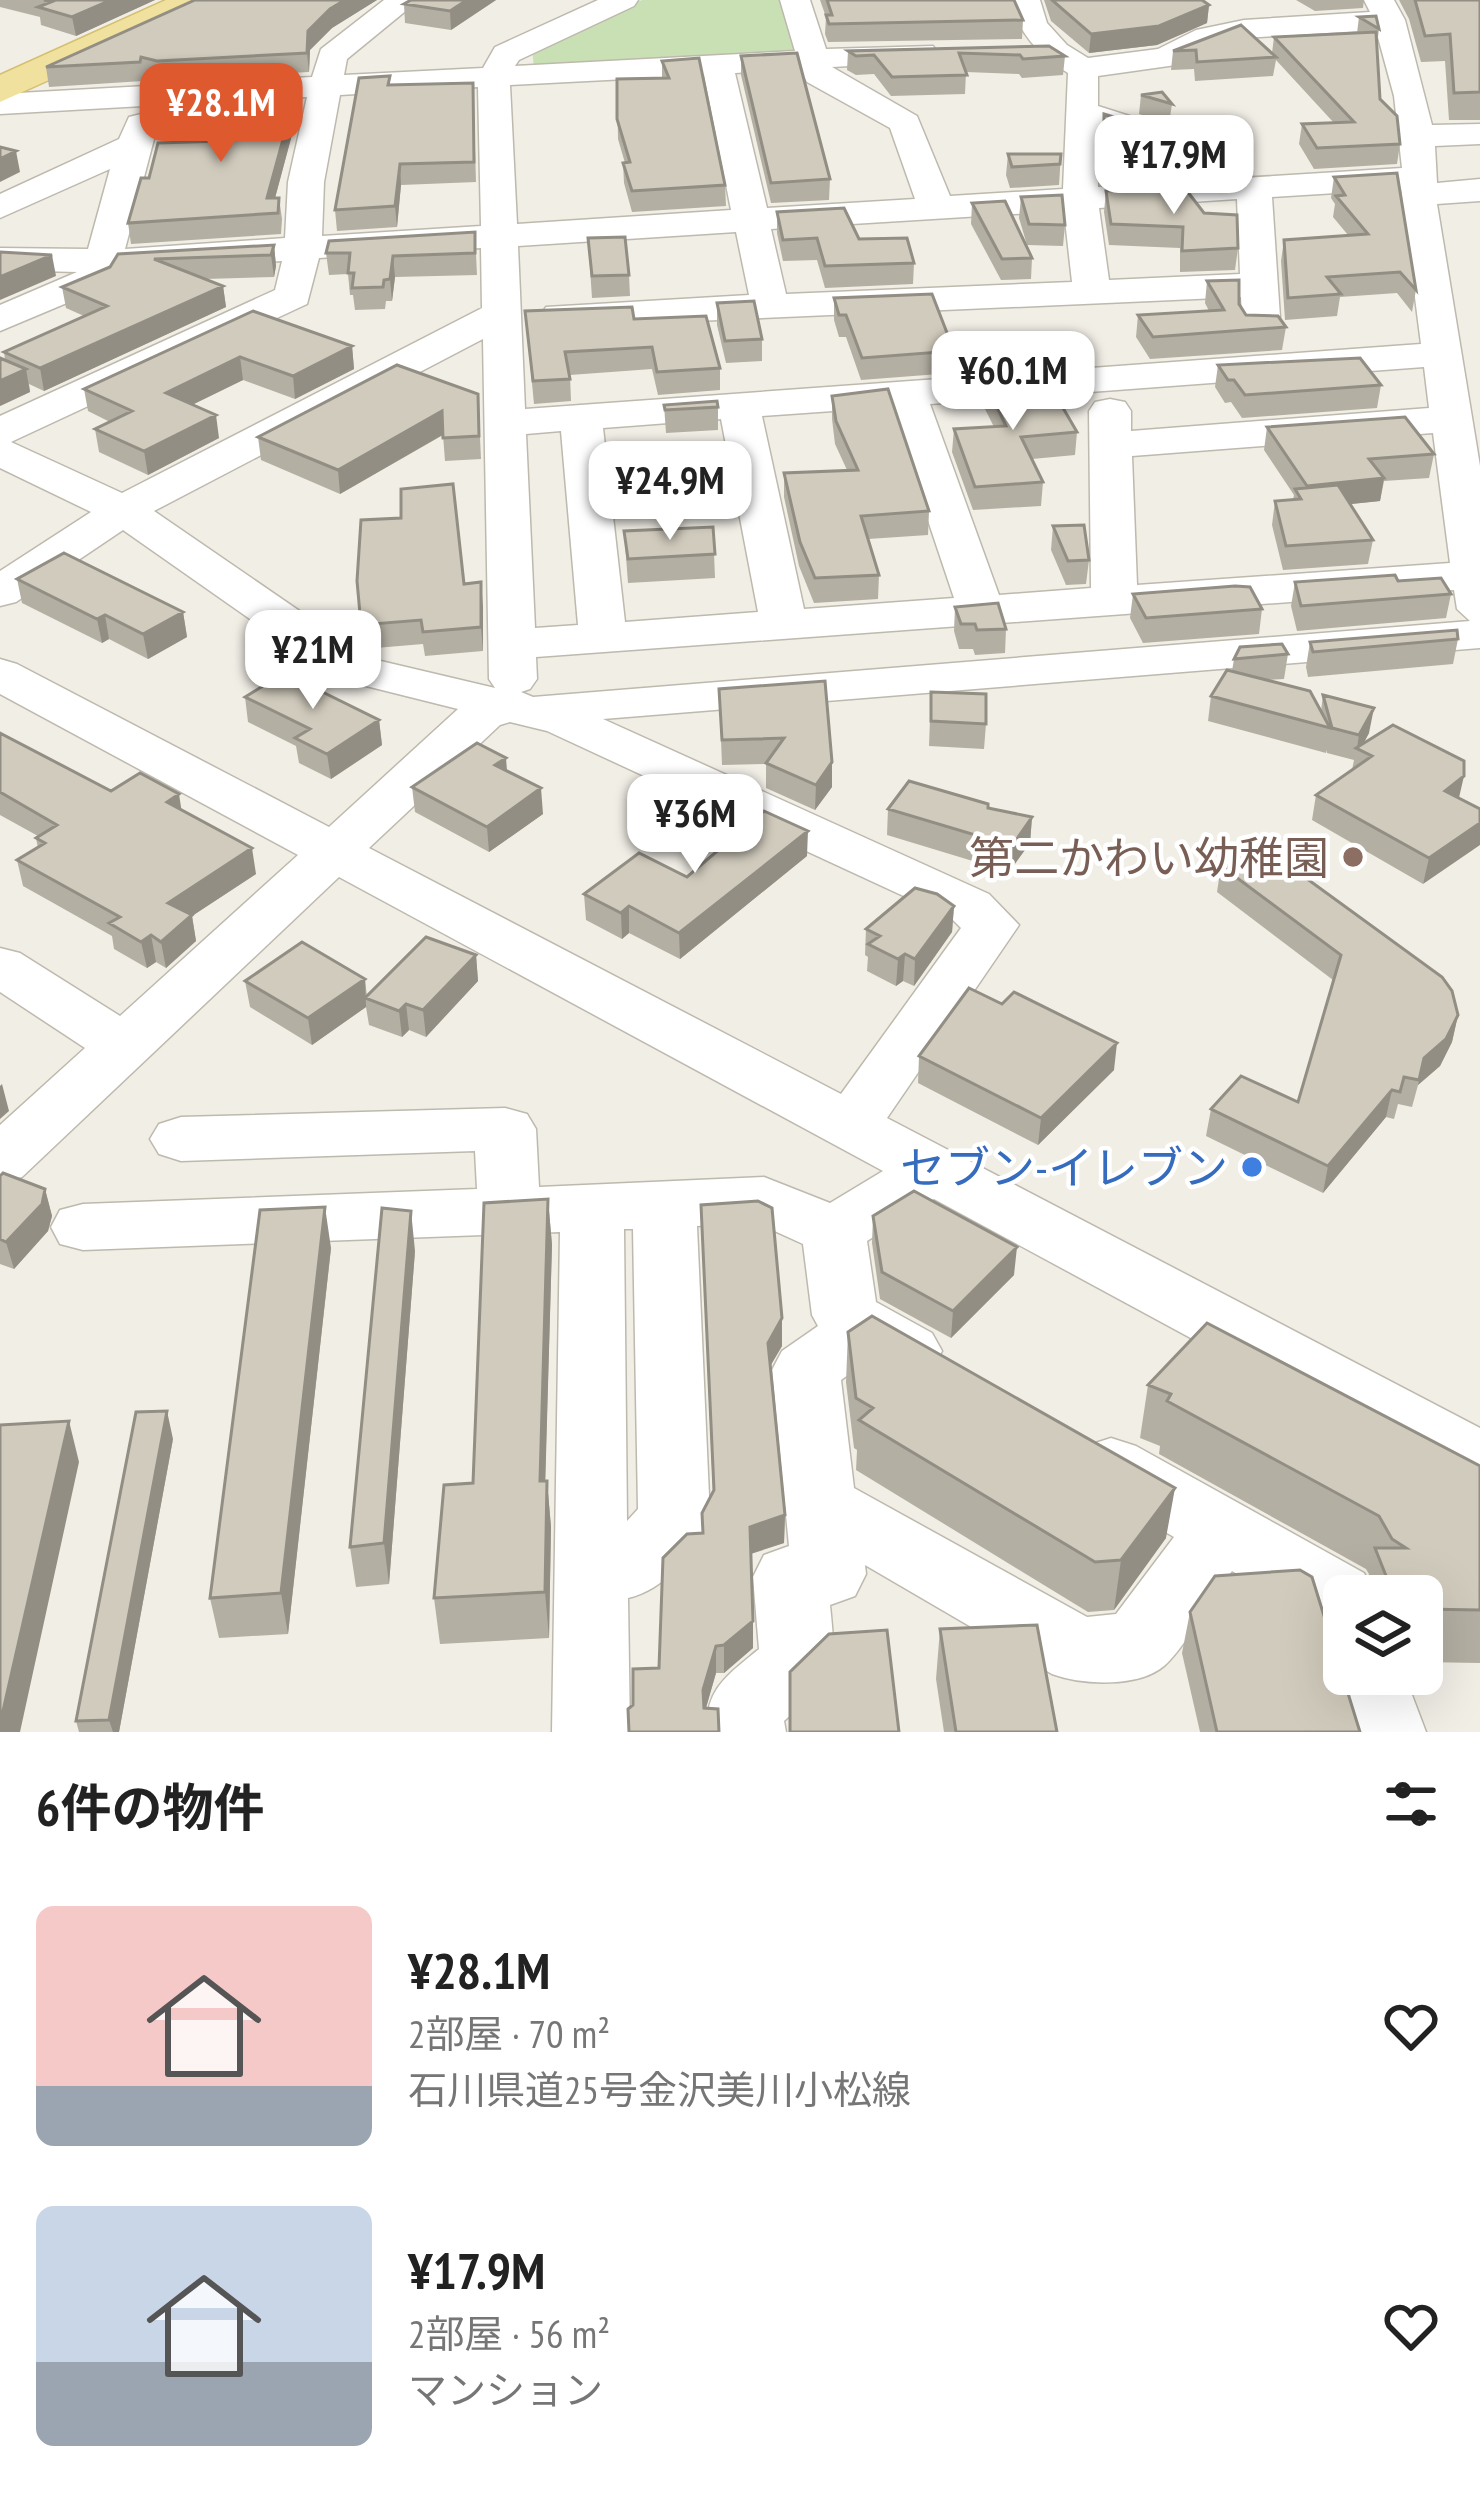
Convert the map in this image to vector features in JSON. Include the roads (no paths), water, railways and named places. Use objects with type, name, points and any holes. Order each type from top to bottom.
[{"type":"main road","points":[[0,90],[196,0]]},
{"type":"street","points":[[0,432],[293,296],[303,248],[306,182],[332,56],[358,31],[404,0]]},
{"type":"street","points":[[522,708],[512,644],[494,76],[506,54],[622,0]]},
{"type":"street","points":[[795,0],[818,75],[905,123],[936,206]]},
{"type":"street","points":[[1024,0],[1032,26],[1069,60],[1082,112],[1080,198],[1092,292]]},
{"type":"street","points":[[1219,9],[1260,28]]},
{"type":"street","points":[[512,644],[1114,600],[1478,599],[1462,432],[1441,343],[1444,282],[1422,204],[1415,136],[1384,10],[1207,37],[1166,58],[1069,60],[1014,52]]},
{"type":"street","points":[[0,104],[950,52]]},
{"type":"street","points":[[717,63],[770,306]]},
{"type":"street","points":[[0,319],[99,276],[150,99]]},
{"type":"street","points":[[1082,112],[1307,183],[1422,204],[1480,222]]},
{"type":"street","points":[[1415,136],[1480,134]]},
{"type":"street","points":[[0,207],[134,145]]},
{"type":"street","points":[[0,259],[106,261],[1307,183]]},
{"type":"street","points":[[1254,188],[1261,326]]},
{"type":"street","points":[[1422,204],[1480,190]]},
{"type":"street","points":[[0,592],[123,510],[500,316],[1259,285]]},
{"type":"street","points":[[504,423],[1110,378],[1441,343],[1480,330]]},
{"type":"street","points":[[1110,378],[1114,600]]},
{"type":"street","points":[[906,393],[981,610]]},
{"type":"street","points":[[739,406],[784,624]]},
{"type":"street","points":[[581,417],[603,637]]},
{"type":"street","points":[[1111,445],[1462,432]]},
{"type":"street","points":[[0,452],[123,510],[351,668],[522,708],[632,750],[970,906],[991,925],[850,1126]]},
{"type":"street","points":[[0,1161],[482,714],[1480,634]]},
{"type":"street","points":[[0,674],[1480,1461]]},
{"type":"street","points":[[0,966],[124,1046]]},
{"type":"street","points":[[181,1139],[505,1129],[509,1209]]},
{"type":"street","points":[[834,1231],[933,1170]]},
{"type":"street","points":[[83,1227],[764,1200],[834,1231]]},
{"type":"street","points":[[591,1569],[632,1567],[674,1518],[664,1205]]},
{"type":"street","points":[[591,1732],[592,1206]]},
{"type":"street","points":[[834,1231],[845,1315],[965,1383]]},
{"type":"street","points":[[747,1732],[744,1709],[798,1662],[790,1577],[829,1574],[806,1370],[866,1327]]},
{"type":"street","points":[[1064,1439],[1323,1587]]},
{"type":"street","points":[[820,1504],[1079,1651],[1137,1644],[1221,1529]]},
{"type":"street","points":[[1374,1695],[1387,1732]]},
{"type":"place","name":"第二かわい幼稚園","points":[[1353,857]]},
{"type":"place","name":"セブン-イレブン","points":[[1252,1167]]}]
